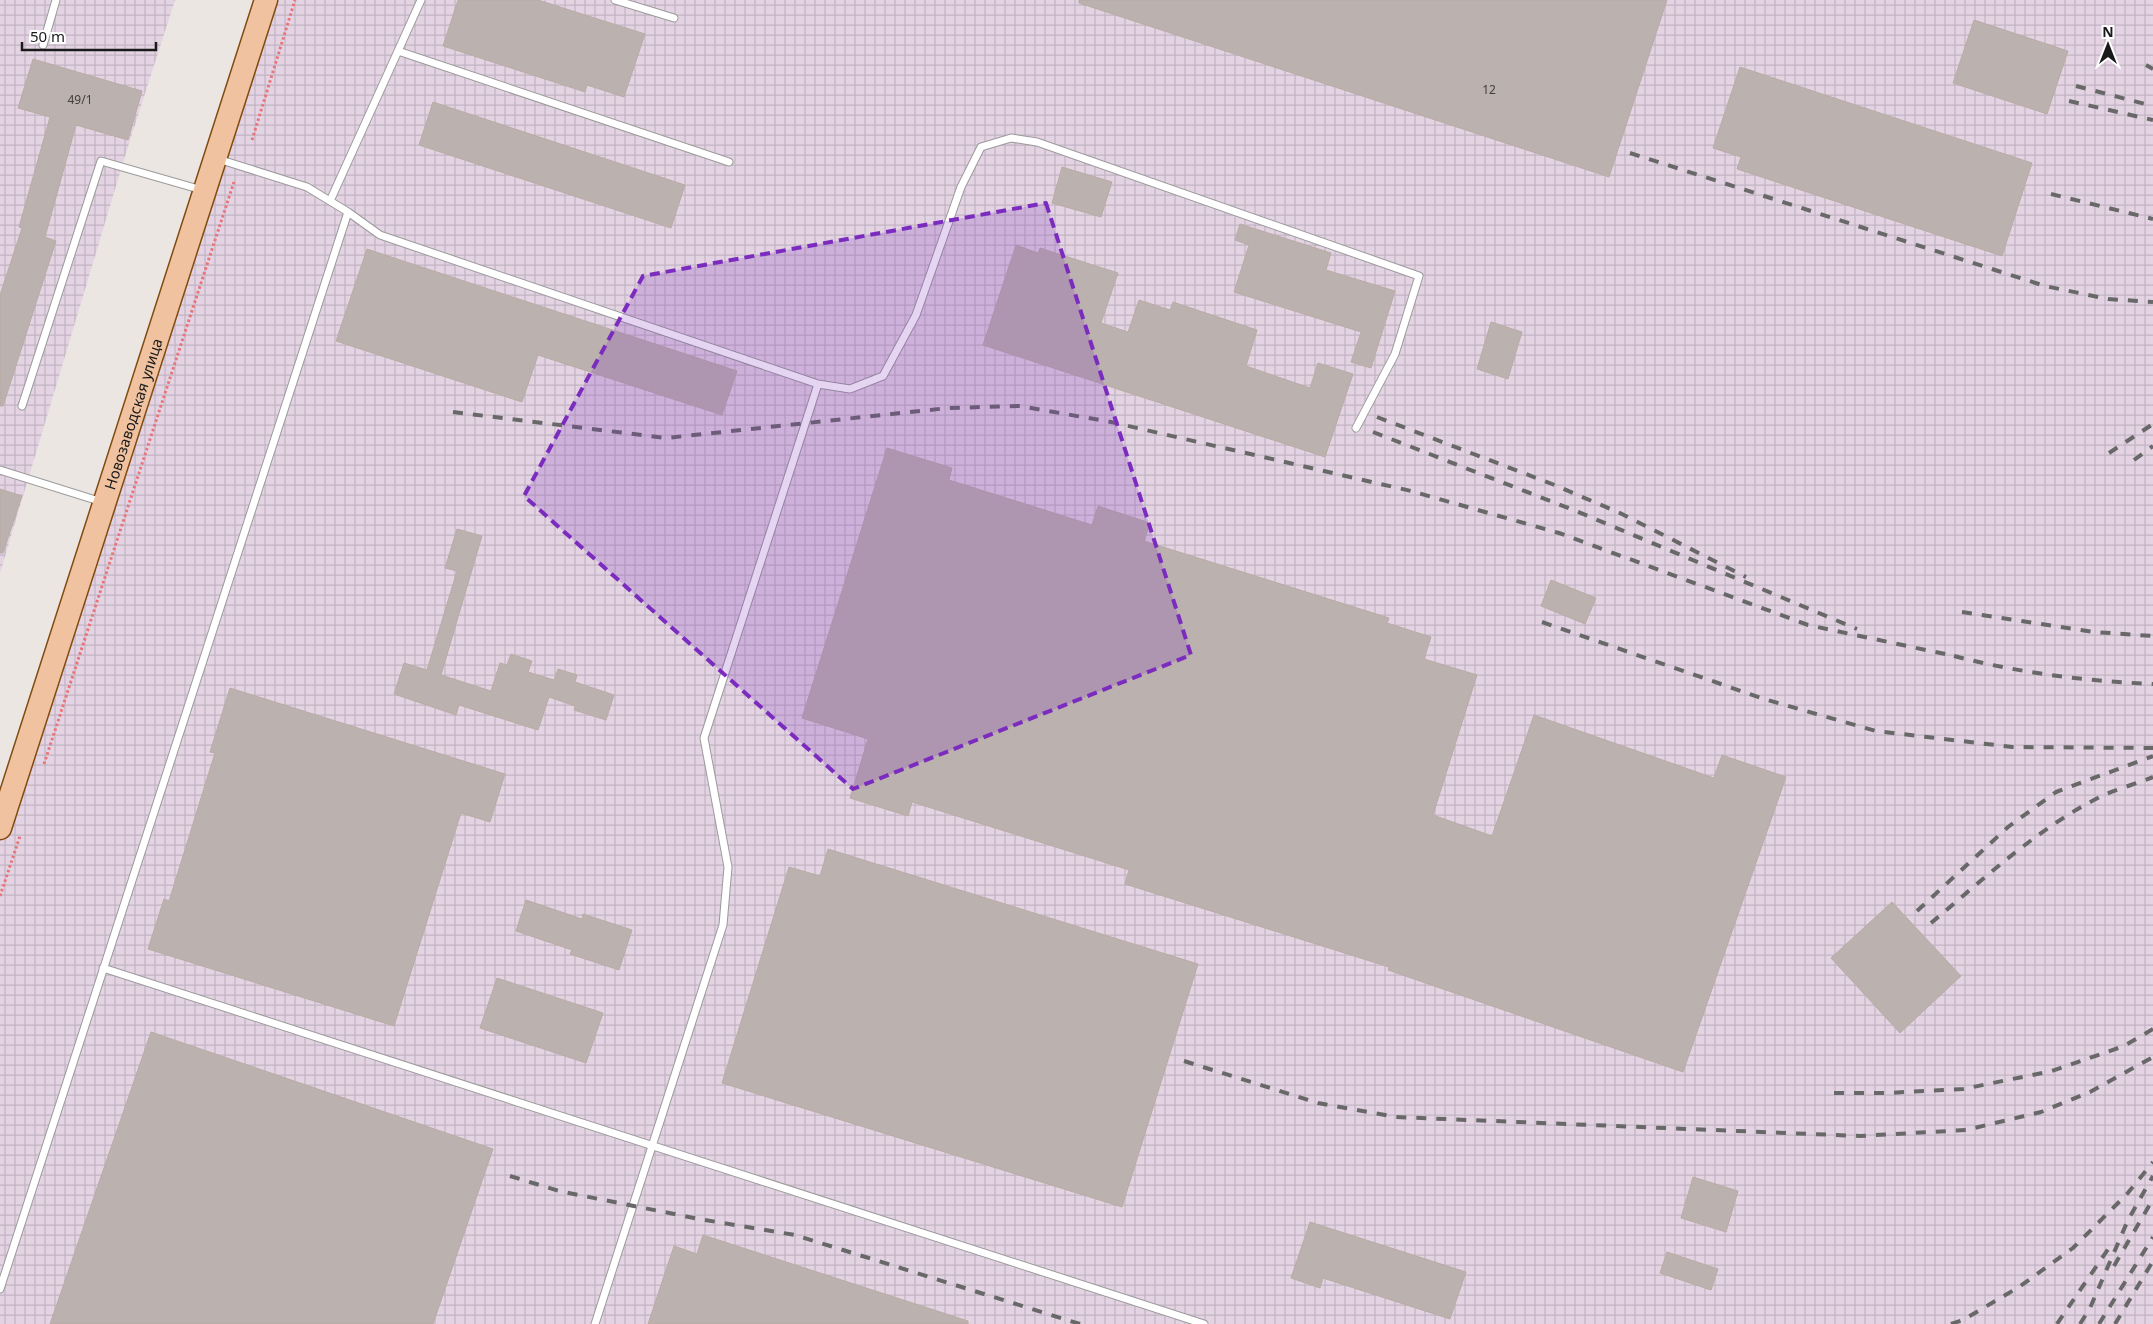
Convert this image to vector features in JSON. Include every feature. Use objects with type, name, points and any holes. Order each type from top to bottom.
[{"type":"main road","name":"Новозаводская улица","points":[[7,819],[105,503],[266,0]]},
{"type":"lane","points":[[43,45],[56,0]]},
{"type":"lane","points":[[330,201],[421,0]]},
{"type":"lane","points":[[615,0],[674,18]]},
{"type":"lane","points":[[398,51],[728,162]]},
{"type":"lane","points":[[216,158],[307,188],[348,212],[380,235],[818,384],[850,389],[883,376],[916,315],[961,187],[981,147],[1011,138],[1037,142],[1419,276],[1395,354],[1356,428]]},
{"type":"lane","points":[[22,406],[101,161],[205,190]]},
{"type":"lane","points":[[0,1289],[348,212]]},
{"type":"lane","points":[[595,1324],[723,925],[728,867],[704,738],[818,384]]},
{"type":"lane","points":[[0,470],[105,503]]},
{"type":"lane","points":[[103,968],[1204,1324]]},
{"type":"path","points":[[252,140],[295,0]]},
{"type":"path","points":[[41,772],[234,182]]},
{"type":"path","points":[[0,896],[7,819]]},
{"type":"highlighted area","points":[[1046,203],[1191,655],[853,789],[524,496],[643,276]]},
{"type":"shaded area","points":[[0,0],[175,0],[125,156],[0,573]]},
{"type":"shaded area","points":[[266,0],[2153,0],[2153,1324],[0,1324],[0,828]]},
{"type":"building","points":[[458,0],[538,0],[645,34],[624,97],[587,85],[585,92],[443,46]]},
{"type":"building","points":[[1079,0],[1667,0],[1609,177],[1079,3]]},
{"type":"building","points":[[1974,20],[2068,51],[2047,114],[1953,83]]},
{"type":"building","points":[[33,59],[142,91],[128,140],[76,125],[45,237],[56,241],[3,406],[0,406],[0,295],[22,228],[19,227],[50,117],[18,108]]},
{"type":"building","points":[[1740,67],[2032,163],[2002,256],[1737,169],[1741,157],[1713,148]]},
{"type":"building","points":[[433,102],[685,185],[671,228],[419,145]]},
{"type":"building","points":[[1062,167],[1112,182],[1101,217],[1052,203]]},
{"type":"building","points":[[1240,224],[1331,253],[1326,270],[1395,291],[1371,368],[1351,362],[1361,332],[1234,292],[1249,245],[1235,240]]},
{"type":"building","points":[[1016,245],[1038,253],[1040,248],[1118,273],[1101,323],[1128,332],[1139,300],[1170,310],[1173,302],[1257,330],[1246,366],[1310,388],[1318,363],[1353,374],[1325,457],[983,345]]},
{"type":"building","points":[[367,249],[737,371],[722,415],[538,355],[522,402],[336,341]]},
{"type":"building","points":[[1491,322],[1522,332],[1508,379],[1477,369]]},
{"type":"building","points":[[887,448],[952,468],[949,480],[1092,525],[1098,506],[1150,523],[1144,541],[1389,618],[1387,623],[1431,637],[1424,659],[1477,675],[1433,815],[1492,836],[1534,715],[1714,778],[1722,755],[1786,777],[1683,1072],[1388,970],[1389,967],[1125,884],[1129,870],[912,802],[908,816],[850,798],[868,739],[802,718]]},
{"type":"building","points":[[0,489],[22,496],[3,553],[0,553]]},
{"type":"building","points":[[457,529],[482,536],[441,675],[491,691],[500,663],[507,665],[511,654],[532,661],[528,672],[554,680],[558,669],[577,675],[575,682],[614,695],[606,720],[574,710],[575,706],[549,697],[538,730],[459,705],[456,715],[394,694],[404,663],[427,670],[457,571],[445,568]]},
{"type":"building","points":[[1551,580],[1596,598],[1585,624],[1541,606]]},
{"type":"building","points":[[230,688],[505,774],[490,822],[461,813],[394,1026],[148,949],[164,899],[169,901],[215,753],[210,752]]},
{"type":"building","points":[[828,849],[1198,964],[1122,1207],[722,1083],[789,867],[820,876]]},
{"type":"building","points":[[526,900],[582,919],[583,914],[632,930],[619,970],[570,954],[572,950],[516,931]]},
{"type":"building","points":[[1892,902],[1961,976],[1900,1033],[1831,958]]},
{"type":"building","points":[[497,978],[603,1013],[586,1063],[480,1028]]},
{"type":"building","points":[[151,1032],[493,1149],[433,1324],[50,1324]]},
{"type":"building","points":[[1693,1177],[1738,1191],[1726,1232],[1681,1218]]},
{"type":"building","points":[[1310,1222],[1466,1272],[1450,1319],[1323,1278],[1320,1288],[1291,1278]]},
{"type":"building","points":[[703,1235],[968,1321],[968,1324],[648,1324],[674,1246],[697,1254]]},
{"type":"building","points":[[1667,1252],[1718,1269],[1711,1290],[1660,1273]]},
{"type":"railway","points":[[2146,65],[2153,69]]},
{"type":"railway","points":[[2076,86],[2153,106]]},
{"type":"railway","points":[[2069,101],[2153,120]]},
{"type":"railway","points":[[1630,153],[2045,286],[2108,299],[2153,302]]},
{"type":"railway","points":[[2051,194],[2153,219]]},
{"type":"railway","points":[[453,412],[666,438],[948,408],[1020,406],[1111,422],[1411,491],[1559,533],[1808,625],[1959,657]]},
{"type":"railway","points":[[1377,417],[1552,484],[1620,513],[1746,577]]},
{"type":"railway","points":[[2109,453],[2153,424]]},
{"type":"railway","points":[[1373,432],[1576,511],[1857,629]]},
{"type":"railway","points":[[2134,460],[2153,446]]},
{"type":"railway","points":[[1962,612],[2094,632],[2153,636]]},
{"type":"railway","points":[[1542,622],[1764,699],[1876,731],[2012,747],[2153,748]]},
{"type":"railway","points":[[1954,656],[2003,667],[2053,675],[2153,684]]},
{"type":"railway","points":[[1917,911],[2008,827],[2056,792],[2153,756]]},
{"type":"railway","points":[[1931,923],[1993,870],[2059,821],[2106,794],[2153,777]]},
{"type":"railway","points":[[1834,1093],[1887,1093],[1963,1089],[2052,1071],[2124,1046],[2153,1029]]},
{"type":"railway","points":[[1184,1061],[1318,1103],[1396,1117],[1860,1136],[1966,1130],[2041,1112],[2090,1092],[2153,1057]]},
{"type":"railway","points":[[1951,1324],[1963,1320],[2019,1287],[2073,1248],[2127,1194],[2153,1162]]},
{"type":"railway","points":[[510,1176],[559,1191],[699,1219],[795,1235],[1080,1324]]},
{"type":"railway","points":[[2080,1324],[2090,1308],[2128,1220],[2153,1176]]},
{"type":"railway","points":[[2114,1266],[2153,1199]]},
{"type":"railway","points":[[2099,1324],[2153,1237]]},
{"type":"railway","points":[[2057,1324],[2111,1245]]},
{"type":"railway","points":[[2115,1324],[2153,1261]]}]
